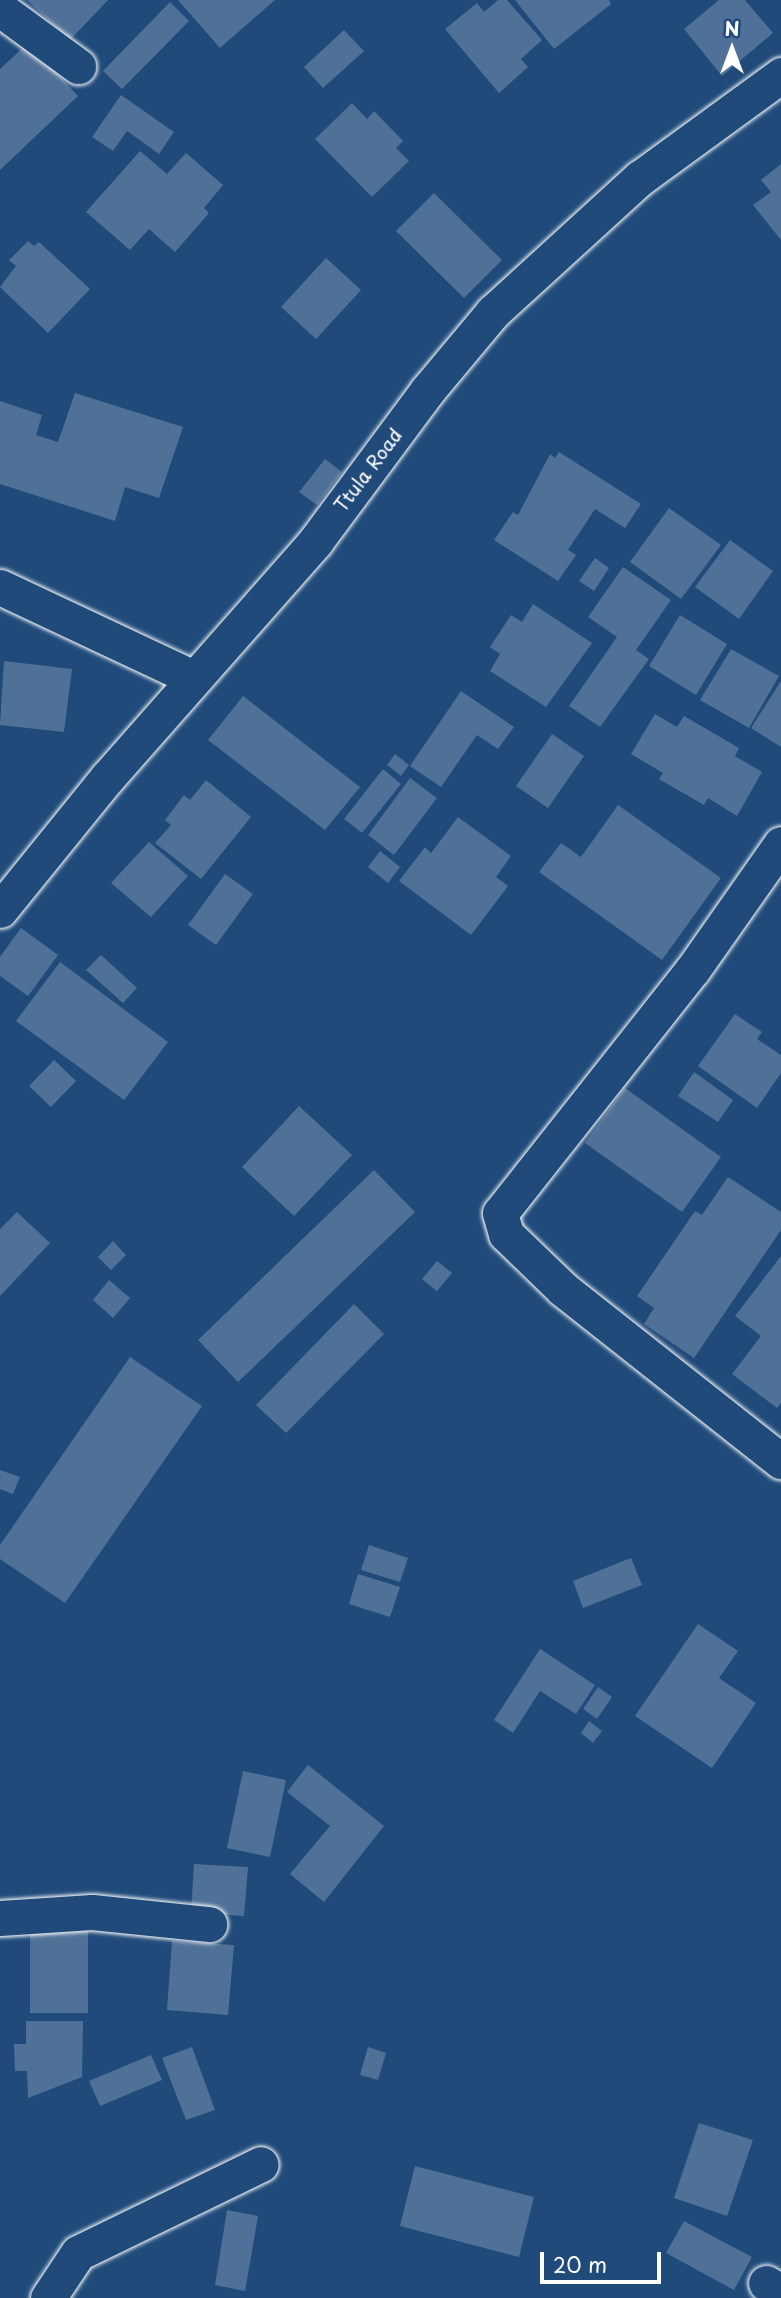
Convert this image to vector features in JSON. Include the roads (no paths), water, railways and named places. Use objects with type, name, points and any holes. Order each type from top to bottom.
[{"type":"street","points":[[0,9],[78,66]]},
{"type":"street","name":"Ttula Road","points":[[0,910],[193,678],[315,542],[427,391],[493,312],[640,178],[781,75]]},
{"type":"street","points":[[0,587],[193,678]]},
{"type":"street","points":[[781,844],[693,969],[500,1213],[506,1234],[563,1289],[781,1461]]},
{"type":"street","points":[[0,1919],[92,1912],[209,1924]]},
{"type":"street","points":[[48,2298],[78,2253],[261,2164]]}]
